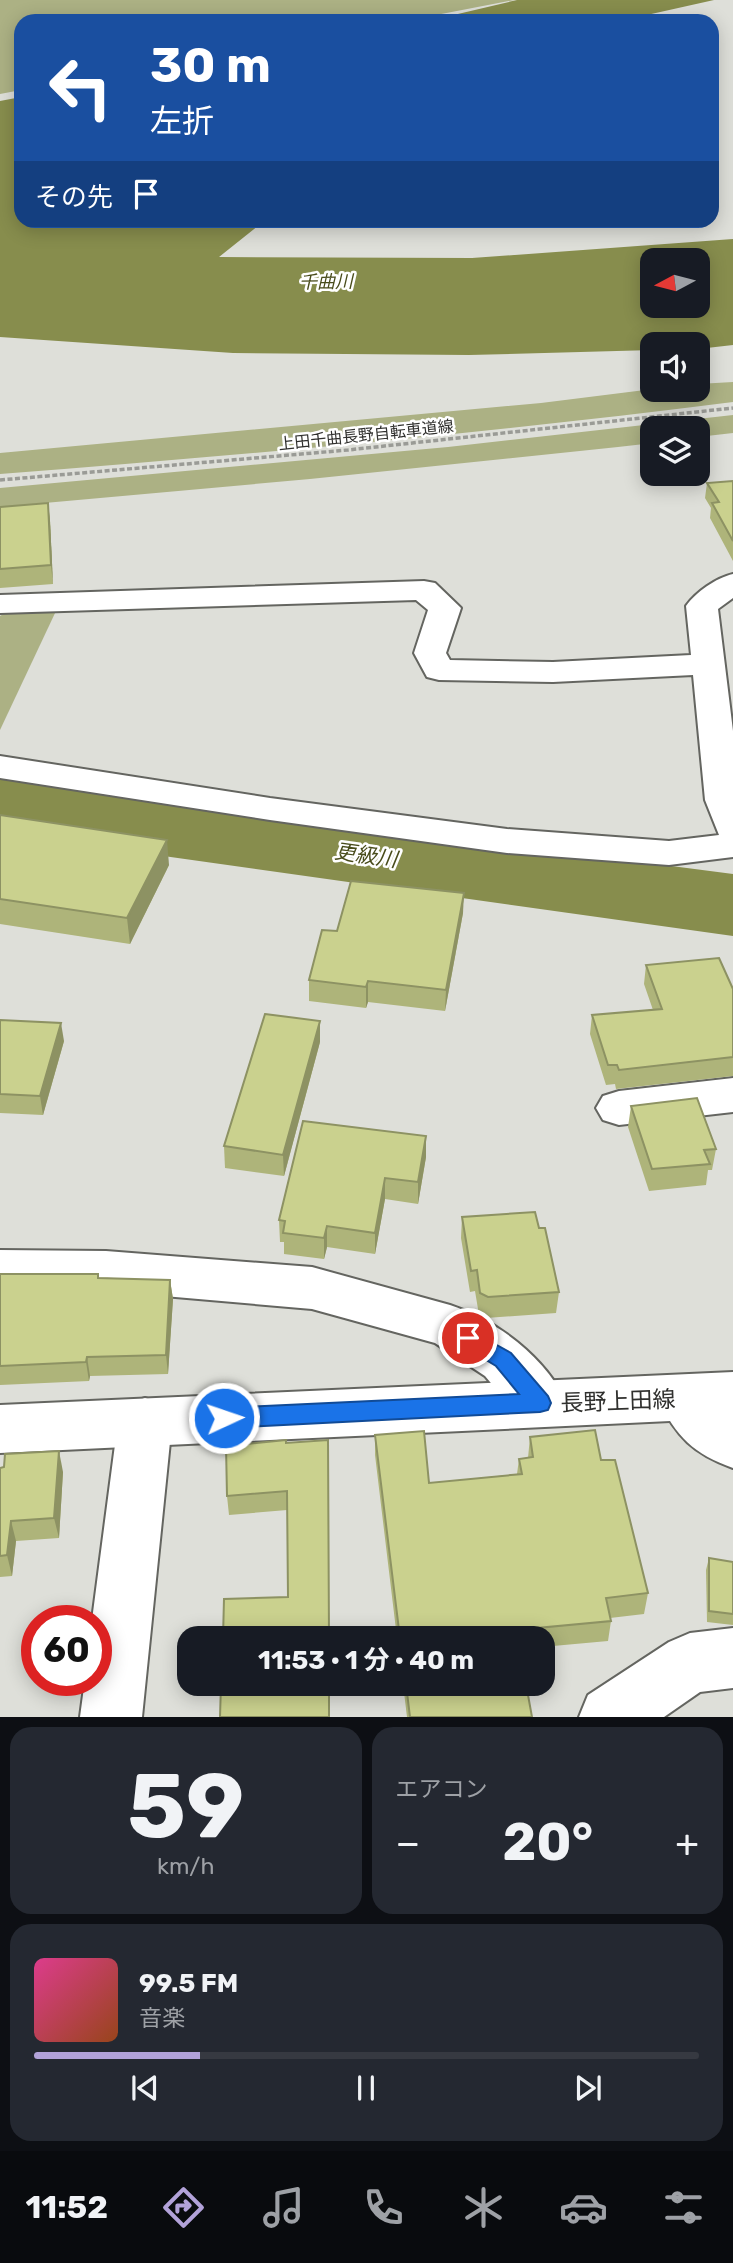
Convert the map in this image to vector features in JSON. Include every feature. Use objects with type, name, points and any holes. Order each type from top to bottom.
[{"type":"street","points":[[733,583],[702,606],[723,800],[733,827]]},
{"type":"street","points":[[0,604],[424,590],[445,608],[430,653],[439,670],[553,672],[707,664]]},
{"type":"street","points":[[0,767],[257,807],[507,841],[670,853],[733,845]]},
{"type":"street","points":[[619,1108],[733,1095]]},
{"type":"street","points":[[0,1270],[106,1271],[313,1288],[450,1326],[503,1360],[540,1403]]},
{"type":"street","points":[[709,1397],[706,1428],[733,1444]]},
{"type":"street","name":"長野上田線","points":[[0,1429],[709,1397]]},
{"type":"street","points":[[111,1717],[145,1422]]},
{"type":"street","points":[[610,1717],[690,1663],[733,1658]]},
{"type":"path","name":"上田千曲長野自転車道線","points":[[0,480],[348,450],[733,408]]},
{"type":"shaded area","points":[[0,0],[514,0],[441,14],[14,14],[14,91],[0,94]]},
{"type":"shaded area","points":[[733,382],[733,402],[367,442],[0,474],[0,453],[541,403],[640,391],[640,402],[710,402],[710,383]]},
{"type":"shaded area","points":[[733,415],[733,433],[710,436],[710,418]]},
{"type":"shaded area","points":[[640,425],[640,444],[310,479],[0,507],[0,488],[448,447]]},
{"type":"shaded area","points":[[56,611],[0,730],[0,616],[7,612]]},
{"type":"water","points":[[517,0],[714,0],[651,14],[458,14]]},
{"type":"water","name":"千曲川","points":[[14,98],[14,228],[255,228],[219,257],[472,258],[733,239],[733,345],[710,348],[710,332],[640,332],[640,350],[469,355],[233,353],[0,337],[0,101]]},
{"type":"building","points":[[733,481],[733,541],[712,503],[719,502],[709,486],[710,483]]},
{"type":"building","points":[[48,503],[51,565],[0,569],[0,507]]},
{"type":"building","points":[[0,815],[167,840],[127,918],[0,899]]},
{"type":"building","points":[[351,881],[464,893],[446,990],[368,981],[366,987],[309,980],[322,930],[337,931]]},
{"type":"building","points":[[719,958],[733,989],[733,1057],[619,1070],[617,1065],[608,1065],[592,1015],[662,1009],[646,965]]},
{"type":"building","points":[[265,1014],[320,1021],[283,1155],[224,1146]]},
{"type":"building","points":[[0,1020],[61,1023],[40,1096],[0,1094]]},
{"type":"building","points":[[697,1098],[716,1149],[704,1150],[710,1164],[652,1169],[631,1106]]},
{"type":"building","points":[[303,1121],[426,1136],[418,1182],[385,1178],[375,1233],[327,1226],[324,1238],[283,1233],[285,1221],[279,1220]]},
{"type":"building","points":[[535,1212],[539,1228],[545,1228],[559,1292],[488,1297],[480,1293],[477,1270],[471,1271],[462,1217]]},
{"type":"building","points":[[0,1274],[98,1274],[98,1278],[170,1280],[166,1355],[87,1357],[86,1362],[0,1366]]},
{"type":"building","points":[[595,1430],[601,1460],[615,1460],[648,1593],[606,1598],[611,1621],[555,1626],[399,1626],[375,1435],[424,1431],[429,1483],[522,1474],[519,1459],[533,1457],[530,1437]]},
{"type":"building","points":[[286,1440],[286,1443],[328,1440],[329,1626],[223,1626],[224,1599],[288,1597],[287,1491],[227,1496],[226,1446]]},
{"type":"building","points":[[59,1451],[54,1518],[11,1521],[7,1555],[0,1556],[0,1468],[4,1467],[5,1454]]},
{"type":"building","points":[[709,1558],[733,1562],[733,1614],[709,1611]]},
{"type":"building","points":[[221,1696],[329,1696],[329,1717],[220,1717]]},
{"type":"building","points":[[407,1696],[528,1696],[532,1717],[410,1717]]},
{"type":"waterway","name":"更級川","points":[[0,806],[733,905]]},
{"type":"route","points":[[224,1418],[540,1403],[503,1360],[468,1338]]}]
